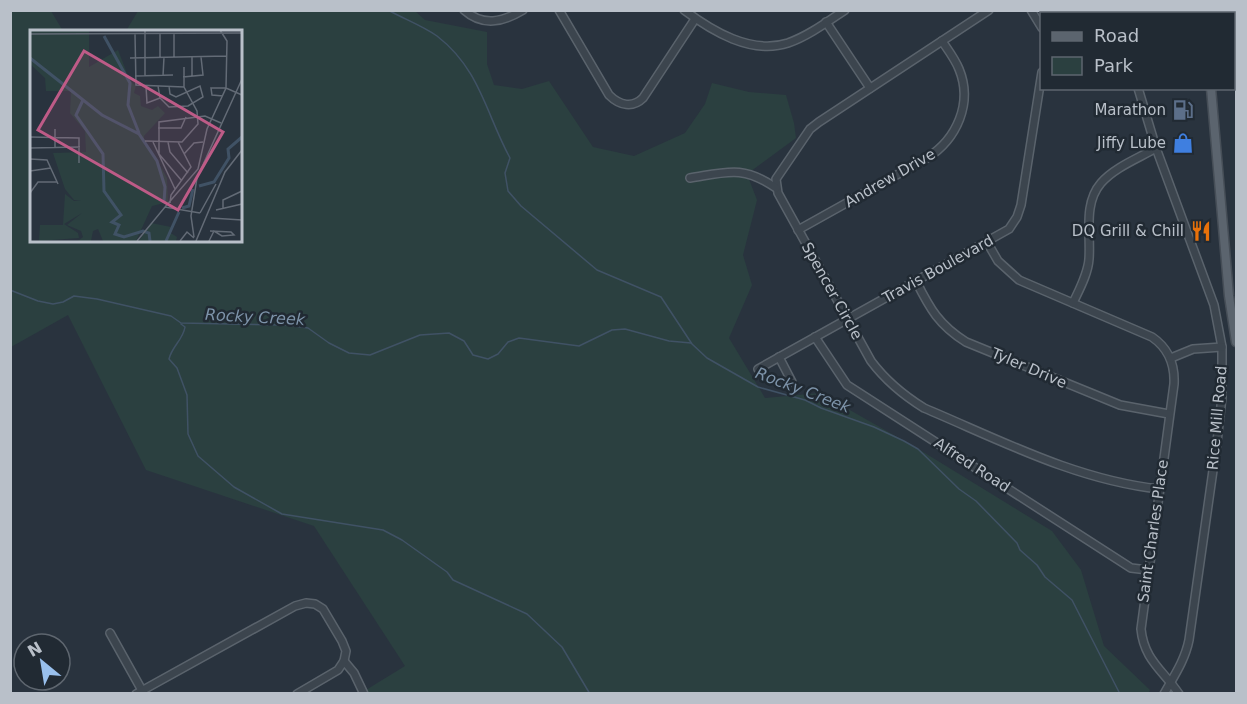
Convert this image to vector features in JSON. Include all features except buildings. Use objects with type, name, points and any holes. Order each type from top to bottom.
[{"type":"main road","points":[[1211,90],[1228,296],[1236,342]]},
{"type":"street","points":[[464,10],[470,16],[480,20],[497,22],[523,10]]},
{"type":"street","points":[[559,10],[609,95],[614,100],[627,105],[643,98],[695,19]]},
{"type":"street","points":[[684,10],[695,19],[740,42],[766,46],[789,42],[845,10]]},
{"type":"street","points":[[690,178],[740,172],[756,175],[776,188],[778,176],[810,129],[989,10]]},
{"type":"street","points":[[1031,10],[1040,26]]},
{"type":"street","points":[[826,22],[870,88]]},
{"type":"street","name":"Andrew Drive","points":[[798,230],[927,158],[940,150],[950,138],[962,113],[964,93],[960,72],[942,41]]},
{"type":"street","name":"Travis Boulevard","points":[[758,369],[1009,229],[1021,205],[1040,79]]},
{"type":"street","name":"Rice Mill Road","points":[[1139,90],[1156,148],[1211,296],[1222,347],[1223,372],[1219,426],[1189,640],[1186,652],[1164,693]]},
{"type":"street","points":[[1073,303],[1089,261],[1089,215],[1094,193],[1113,173],[1156,148]]},
{"type":"street","name":"Spencer Circle","points":[[776,188],[878,370],[904,396],[924,408],[1072,470],[1102,480],[1159,489]]},
{"type":"street","points":[[987,242],[998,261],[1019,280],[1152,337],[1171,358],[1193,349],[1222,347]]},
{"type":"street","name":"Tyler Drive","points":[[916,281],[940,322],[950,332],[966,342],[1120,405],[1169,414]]},
{"type":"street","name":"Alfred Road","points":[[815,338],[847,385],[1131,567],[1148,570]]},
{"type":"street","points":[[779,357],[792,382]]},
{"type":"street","name":"Saint Charles Place","points":[[1171,358],[1174,379],[1142,617],[1142,637],[1154,664],[1179,693]]},
{"type":"street","points":[[110,633],[141,692],[294,606],[306,603],[319,606],[327,613],[344,647],[344,661],[338,670],[297,693]]},
{"type":"street","points":[[344,661],[364,693]]},
{"type":"green space","points":[[11,11],[51,11],[62,30],[30,30],[30,242],[242,242],[242,30],[127,30],[138,11],[415,11],[425,20],[487,32],[487,64],[494,85],[522,89],[549,81],[593,147],[634,156],[685,133],[705,104],[712,83],[749,92],[786,95],[796,138],[747,174],[757,200],[743,255],[752,285],[729,338],[765,398],[820,393],[920,450],[1052,531],[1081,570],[1104,646],[1150,690],[1148,694],[361,693],[405,666],[314,526],[146,470],[68,315],[11,347]]},
{"type":"waterway","name":"Rocky Creek","points":[[388,10],[437,36],[463,63],[481,93],[510,158],[505,173],[508,191],[521,206],[597,270],[661,297],[692,344],[707,358],[758,387],[805,400],[874,427],[918,449],[959,489],[976,501],[1017,543],[1020,550],[1037,565],[1045,577],[1072,600],[1120,694]]},
{"type":"waterway","name":"Rocky Creek","points":[[10,290],[53,304],[74,296],[97,299],[171,316],[181,323],[287,325],[308,328],[329,343],[349,353],[370,355],[420,335],[449,333],[464,341],[473,355],[488,359],[498,354],[508,342],[519,338],[579,346],[612,330],[625,329],[669,341],[691,343]]},
{"type":"waterway","points":[[181,324],[185,327],[184,332],[169,359],[177,368],[187,395],[188,434],[198,456],[234,487],[282,514],[383,530],[402,540],[447,572],[453,580],[527,614],[562,647],[590,694]]},
{"type":"place","name":"Marathon","points":[[1183,110]]},
{"type":"place","name":"Jiffy Lube","points":[[1183,143]]},
{"type":"place","name":"DQ Grill & Chill","points":[[1201,231]]}]
